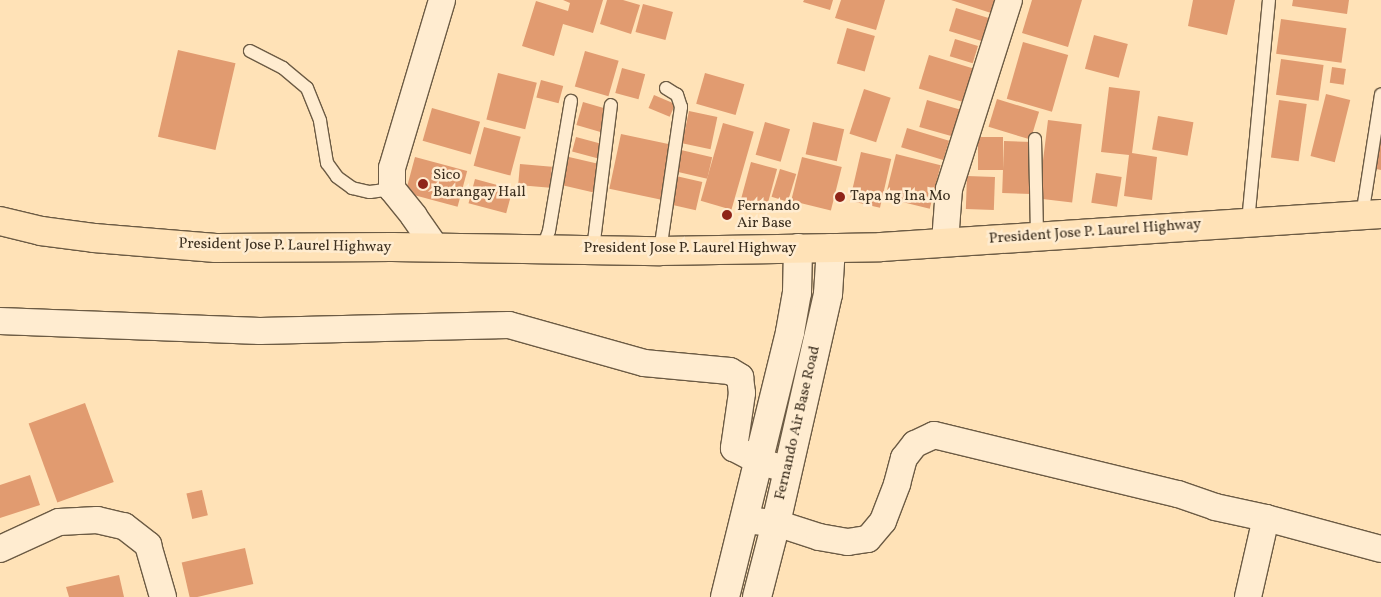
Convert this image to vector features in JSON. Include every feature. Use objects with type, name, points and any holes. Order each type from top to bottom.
[{"type":"highway","name":"President Jose P. Laurel Highway","points":[[0,222],[41,231],[94,238],[216,248],[660,251],[831,248],[1371,215]]},
{"type":"street","points":[[436,248],[392,189],[392,168],[442,0]]},
{"type":"street","points":[[945,242],[949,189],[1009,0]]},
{"type":"street","name":"Fernando Air Base Road","points":[[725,597],[746,520],[777,379],[790,332],[797,293],[798,248]]},
{"type":"street","name":"Fernando Air Base Road","points":[[756,597],[776,523],[787,469],[809,383],[828,294],[831,248]]},
{"type":"street","points":[[0,321],[260,331],[509,325],[644,363],[730,371],[740,377],[742,393],[734,448],[760,462],[787,469]]},
{"type":"street","points":[[777,379],[783,376],[809,383]]},
{"type":"street","points":[[771,408],[788,416],[800,415]]},
{"type":"street","points":[[746,520],[776,523],[819,537],[848,542],[868,538],[882,521],[897,484],[904,458],[915,444],[934,435],[1178,494],[1216,507],[1266,518],[1381,549]]},
{"type":"street","points":[[1248,597],[1266,518]]},
{"type":"street","points":[[0,549],[59,522],[97,520],[124,526],[148,545],[163,597]]},
{"type":"lane","points":[[1248,222],[1269,0]]},
{"type":"lane","points":[[250,51],[283,68],[307,88],[320,121],[327,163],[337,178],[352,188],[370,192],[392,189]]},
{"type":"lane","points":[[660,251],[681,107],[676,95],[666,88]]},
{"type":"lane","points":[[1371,215],[1381,94]]},
{"type":"lane","points":[[542,250],[549,231],[571,101]]},
{"type":"lane","points":[[593,250],[611,105]]},
{"type":"lane","points":[[1035,139],[1037,236]]},
{"type":"building","points":[[563,0],[603,0],[593,33],[563,24],[554,56],[522,46],[536,1],[568,11],[570,3]]},
{"type":"building","points":[[607,0],[623,0],[640,5],[631,34],[600,24]]},
{"type":"building","points":[[804,0],[833,0],[830,10],[803,2]]},
{"type":"building","points":[[841,0],[885,0],[876,30],[835,18]]},
{"type":"building","points":[[951,0],[995,0],[991,13]]},
{"type":"building","points":[[1032,0],[1082,0],[1068,47],[1022,33]]},
{"type":"building","points":[[1193,0],[1235,0],[1227,35],[1188,26]]},
{"type":"building","points":[[1293,0],[1349,0],[1347,14],[1292,6]]},
{"type":"building","points":[[643,4],[673,12],[665,40],[635,32]]},
{"type":"building","points":[[956,8],[989,18],[981,41],[949,31]]},
{"type":"building","points":[[1281,19],[1346,28],[1341,63],[1276,54]]},
{"type":"building","points":[[847,28],[875,36],[865,72],[837,64]]},
{"type":"building","points":[[1094,35],[1128,44],[1119,78],[1085,69]]},
{"type":"building","points":[[955,39],[978,46],[973,63],[950,56]]},
{"type":"building","points":[[1023,42],[1068,55],[1052,112],[1007,99]]},
{"type":"building","points":[[178,50],[235,63],[215,150],[158,137]]},
{"type":"building","points":[[585,51],[619,61],[608,96],[575,87]]},
{"type":"building","points":[[929,55],[975,69],[965,103],[919,88]]},
{"type":"building","points":[[1281,59],[1324,65],[1319,101],[1276,95]]},
{"type":"building","points":[[1332,67],[1346,69],[1344,85],[1330,83]]},
{"type":"building","points":[[622,68],[645,74],[638,99],[615,93]]},
{"type":"building","points":[[498,73],[537,83],[525,129],[486,120]]},
{"type":"building","points":[[705,73],[744,84],[736,115],[696,104]]},
{"type":"building","points":[[541,80],[563,86],[559,103],[536,97]]},
{"type":"building","points":[[1109,87],[1140,91],[1132,153],[1157,157],[1152,200],[1124,196],[1129,155],[1101,152]]},
{"type":"building","points":[[864,89],[891,98],[876,142],[849,134]]},
{"type":"building","points":[[1326,94],[1350,100],[1335,162],[1311,156]]},
{"type":"building","points":[[654,95],[675,104],[670,117],[649,108]]},
{"type":"building","points":[[997,99],[1039,112],[1031,140],[989,127]]},
{"type":"building","points":[[927,100],[961,110],[953,137],[919,127]]},
{"type":"building","points":[[1279,100],[1307,104],[1299,161],[1271,157]]},
{"type":"building","points":[[583,102],[607,109],[600,132],[576,125]]},
{"type":"building","points":[[432,108],[480,122],[471,154],[423,141]]},
{"type":"building","points":[[689,111],[717,117],[711,149],[682,143]]},
{"type":"building","points":[[1158,116],[1193,122],[1188,156],[1152,149]]},
{"type":"building","points":[[1048,120],[1082,124],[1072,203],[1038,198]]},
{"type":"building","points":[[765,122],[790,129],[781,162],[756,155]]},
{"type":"building","points":[[813,122],[844,129],[837,161],[806,154]]},
{"type":"building","points":[[723,123],[754,132],[731,210],[701,201]]},
{"type":"building","points":[[484,127],[521,137],[510,175],[474,166]]},
{"type":"building","points":[[907,128],[949,141],[943,160],[901,147]]},
{"type":"building","points":[[1381,128],[1381,170],[1372,168]]},
{"type":"building","points":[[621,134],[672,145],[660,200],[609,189]]},
{"type":"building","points":[[576,137],[603,144],[599,159],[572,151]]},
{"type":"building","points":[[978,137],[1003,137],[1003,170],[978,170]]},
{"type":"building","points":[[1004,141],[1033,142],[1031,194],[1002,193]]},
{"type":"building","points":[[681,150],[712,157],[707,179],[676,171]]},
{"type":"building","points":[[861,152],[891,159],[880,208],[850,201]]},
{"type":"building","points":[[896,154],[941,165],[930,209],[885,198]]},
{"type":"building","points":[[415,157],[467,171],[458,207],[405,193]]},
{"type":"building","points":[[569,157],[600,164],[594,192],[562,185]]},
{"type":"building","points":[[802,157],[842,167],[831,211],[791,201]]},
{"type":"building","points":[[751,162],[777,169],[766,209],[740,202]]},
{"type":"building","points":[[520,164],[552,167],[550,188],[518,185]]},
{"type":"building","points":[[780,169],[796,174],[788,202],[772,197]]},
{"type":"building","points":[[1096,173],[1122,177],[1117,207],[1091,203]]},
{"type":"building","points":[[676,176],[702,182],[696,210],[669,204]]},
{"type":"building","points":[[967,176],[995,177],[994,210],[966,209]]},
{"type":"building","points":[[475,179],[513,189],[506,213],[469,203]]},
{"type":"building","points":[[85,403],[114,482],[57,502],[29,424]]},
{"type":"building","points":[[30,475],[40,505],[0,518],[0,485]]},
{"type":"building","points":[[202,490],[208,515],[192,519],[186,494]]},
{"type":"building","points":[[245,548],[253,584],[197,597],[190,597],[182,563]]},
{"type":"building","points":[[119,575],[124,597],[69,597],[66,587]]},
{"type":"place","name":"Sico Barangay Hall","points":[[423,184]]},
{"type":"place","name":"Tapa ng Ina Mo","points":[[840,197]]},
{"type":"place","name":"Fernando Air Base","points":[[727,215]]}]
